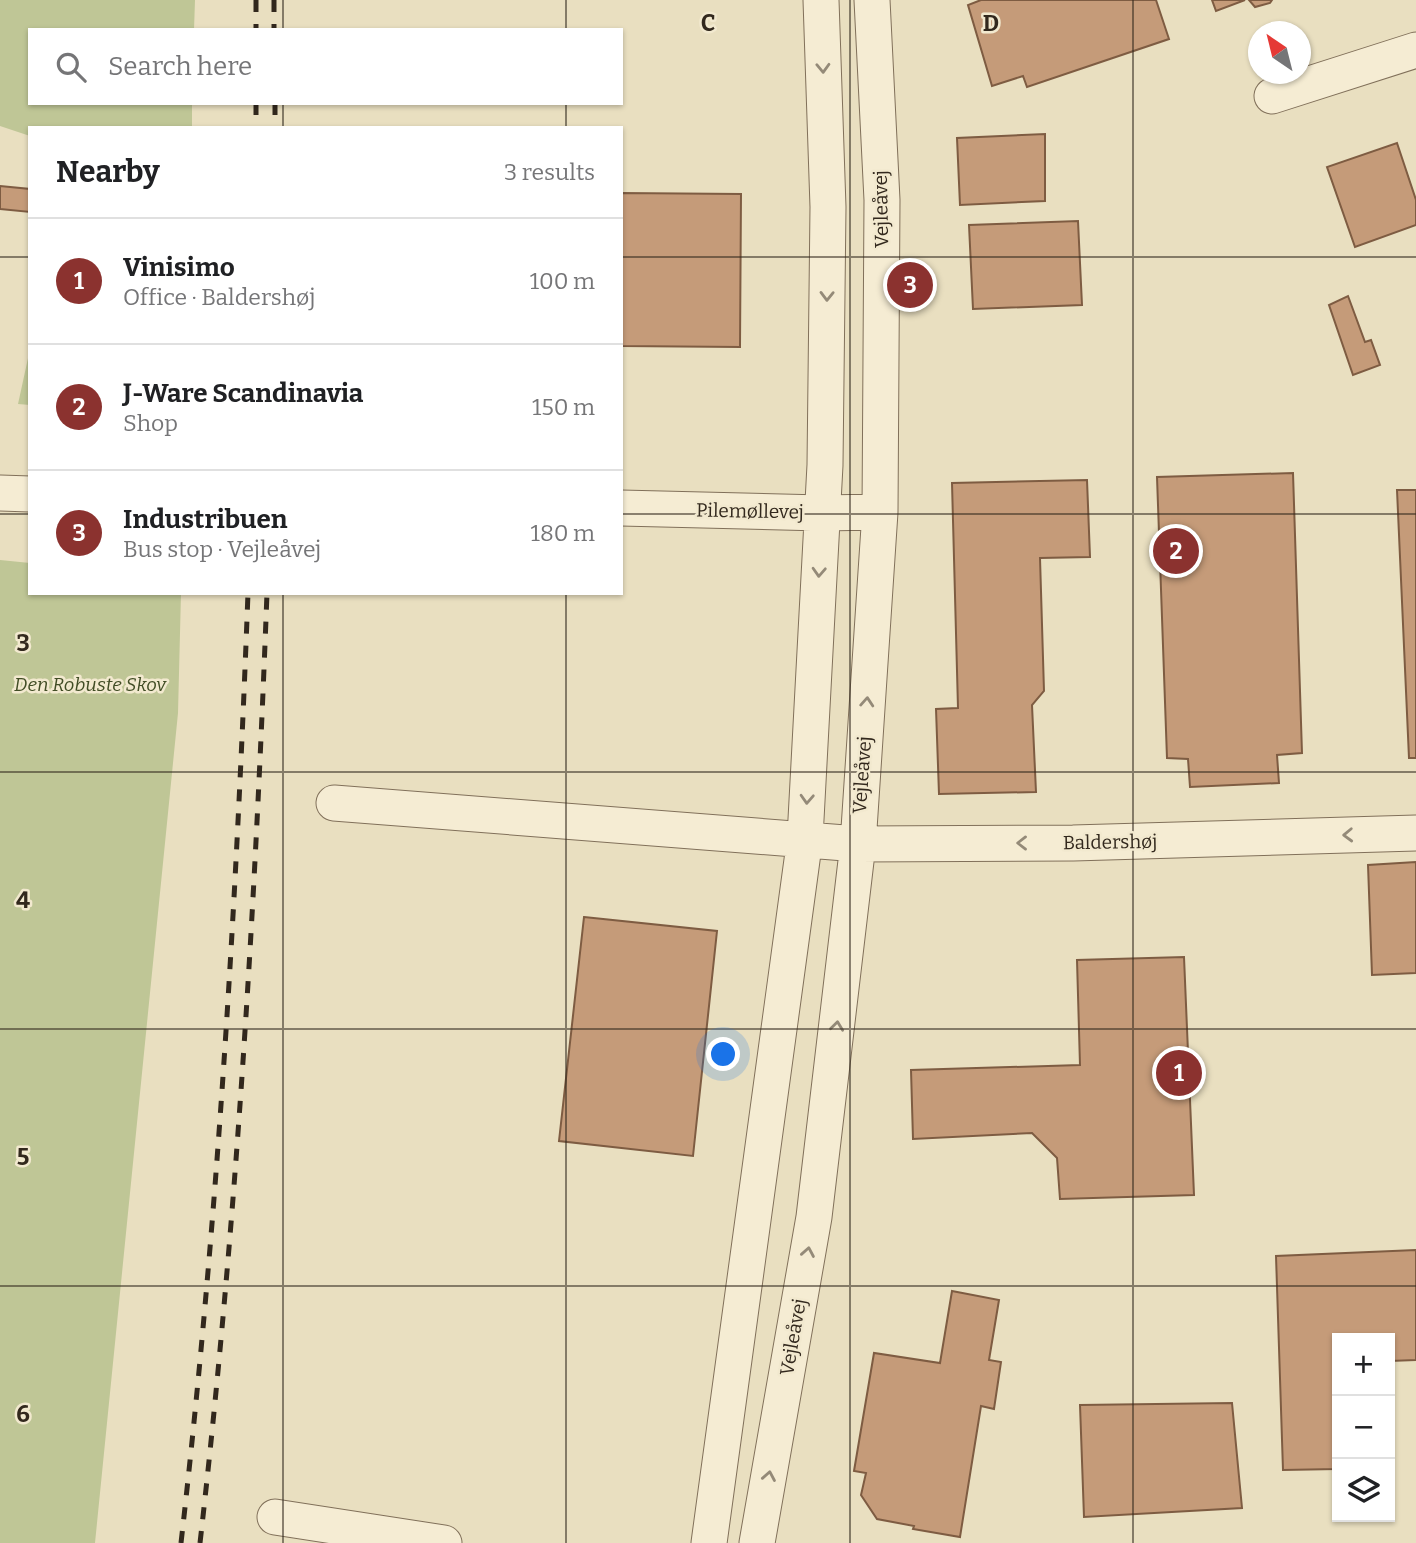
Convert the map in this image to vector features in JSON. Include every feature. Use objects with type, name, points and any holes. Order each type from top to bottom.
[{"type":"street","points":[[709,1543],[805,838],[825,465],[828,207],[821,0]]},
{"type":"street","name":"Vejleåvej","points":[[757,1543],[814,1217],[858,844],[880,512],[882,200],[872,0]]},
{"type":"street","points":[[882,200],[899,133],[896,0]]},
{"type":"street","points":[[1272,96],[1416,50]]},
{"type":"street","points":[[0,493],[28,494]]},
{"type":"street","name":"Pilemøllevej","points":[[623,508],[880,512]]},
{"type":"street","name":"Baldershøj","points":[[334,803],[858,844],[1073,843],[1416,833]]},
{"type":"street","points":[[275,1517],[444,1543]]},
{"type":"green space","points":[[0,0],[195,0],[194,28],[28,28],[28,105],[192,105],[192,126],[28,126],[28,135],[0,126]]},
{"type":"green space","points":[[28,358],[28,405],[18,404]]},
{"type":"green space","name":"Den Robuste Skov","points":[[0,560],[28,563],[28,595],[181,595],[178,713],[95,1543],[0,1543]]},
{"type":"building","points":[[981,0],[1156,0],[1169,39],[1027,87],[1023,76],[992,86],[968,5]]},
{"type":"building","points":[[1212,0],[1245,0],[1216,11]]},
{"type":"building","points":[[1249,0],[1272,0],[1255,7]]},
{"type":"building","points":[[1045,134],[1045,201],[960,205],[957,138]]},
{"type":"building","points":[[1397,143],[1416,200],[1416,225],[1355,247],[1327,167]]},
{"type":"building","points":[[0,186],[28,189],[28,212],[0,209]]},
{"type":"building","points":[[623,193],[741,194],[740,347],[623,346]]},
{"type":"building","points":[[1078,221],[1082,305],[973,309],[969,225]]},
{"type":"building","points":[[1348,296],[1365,342],[1371,340],[1380,365],[1353,375],[1329,305]]},
{"type":"building","points":[[1293,473],[1302,753],[1277,755],[1279,783],[1190,787],[1188,759],[1167,758],[1157,477]]},
{"type":"building","points":[[1087,480],[1090,557],[1040,558],[1044,691],[1032,705],[1036,792],[939,794],[936,709],[958,708],[952,483]]},
{"type":"building","points":[[1397,490],[1416,490],[1416,758],[1409,758]]},
{"type":"building","points":[[1416,862],[1416,973],[1372,975],[1368,865]]},
{"type":"building","points":[[584,917],[717,931],[693,1156],[559,1141]]},
{"type":"building","points":[[1184,957],[1194,1195],[1060,1199],[1057,1158],[1032,1133],[913,1139],[911,1070],[1080,1065],[1077,960]]},
{"type":"building","points":[[1416,1250],[1416,1360],[1395,1361],[1395,1333],[1332,1333],[1332,1469],[1283,1470],[1276,1256]]},
{"type":"building","points":[[952,1291],[999,1300],[989,1360],[1001,1362],[994,1409],[981,1406],[960,1537],[913,1529],[914,1526],[877,1519],[861,1495],[866,1473],[854,1471],[874,1353],[940,1363]]},
{"type":"building","points":[[1232,1403],[1242,1508],[1084,1517],[1080,1405]]},
{"type":"railway","points":[[256,0],[256,28]]},
{"type":"railway","points":[[274,0],[274,28]]},
{"type":"railway","points":[[256,105],[256,126]]},
{"type":"railway","points":[[275,105],[275,126]]},
{"type":"railway","points":[[181,1543],[205,1306],[224,1069],[248,595]]},
{"type":"railway","points":[[200,1543],[224,1306],[243,1069],[267,595]]},
{"type":"place","name":"Industribuen","points":[[910,285]]},
{"type":"place","name":"J-Ware Scandinavia","points":[[1176,551]]},
{"type":"place","name":"Vinisimo","points":[[1179,1073]]}]
